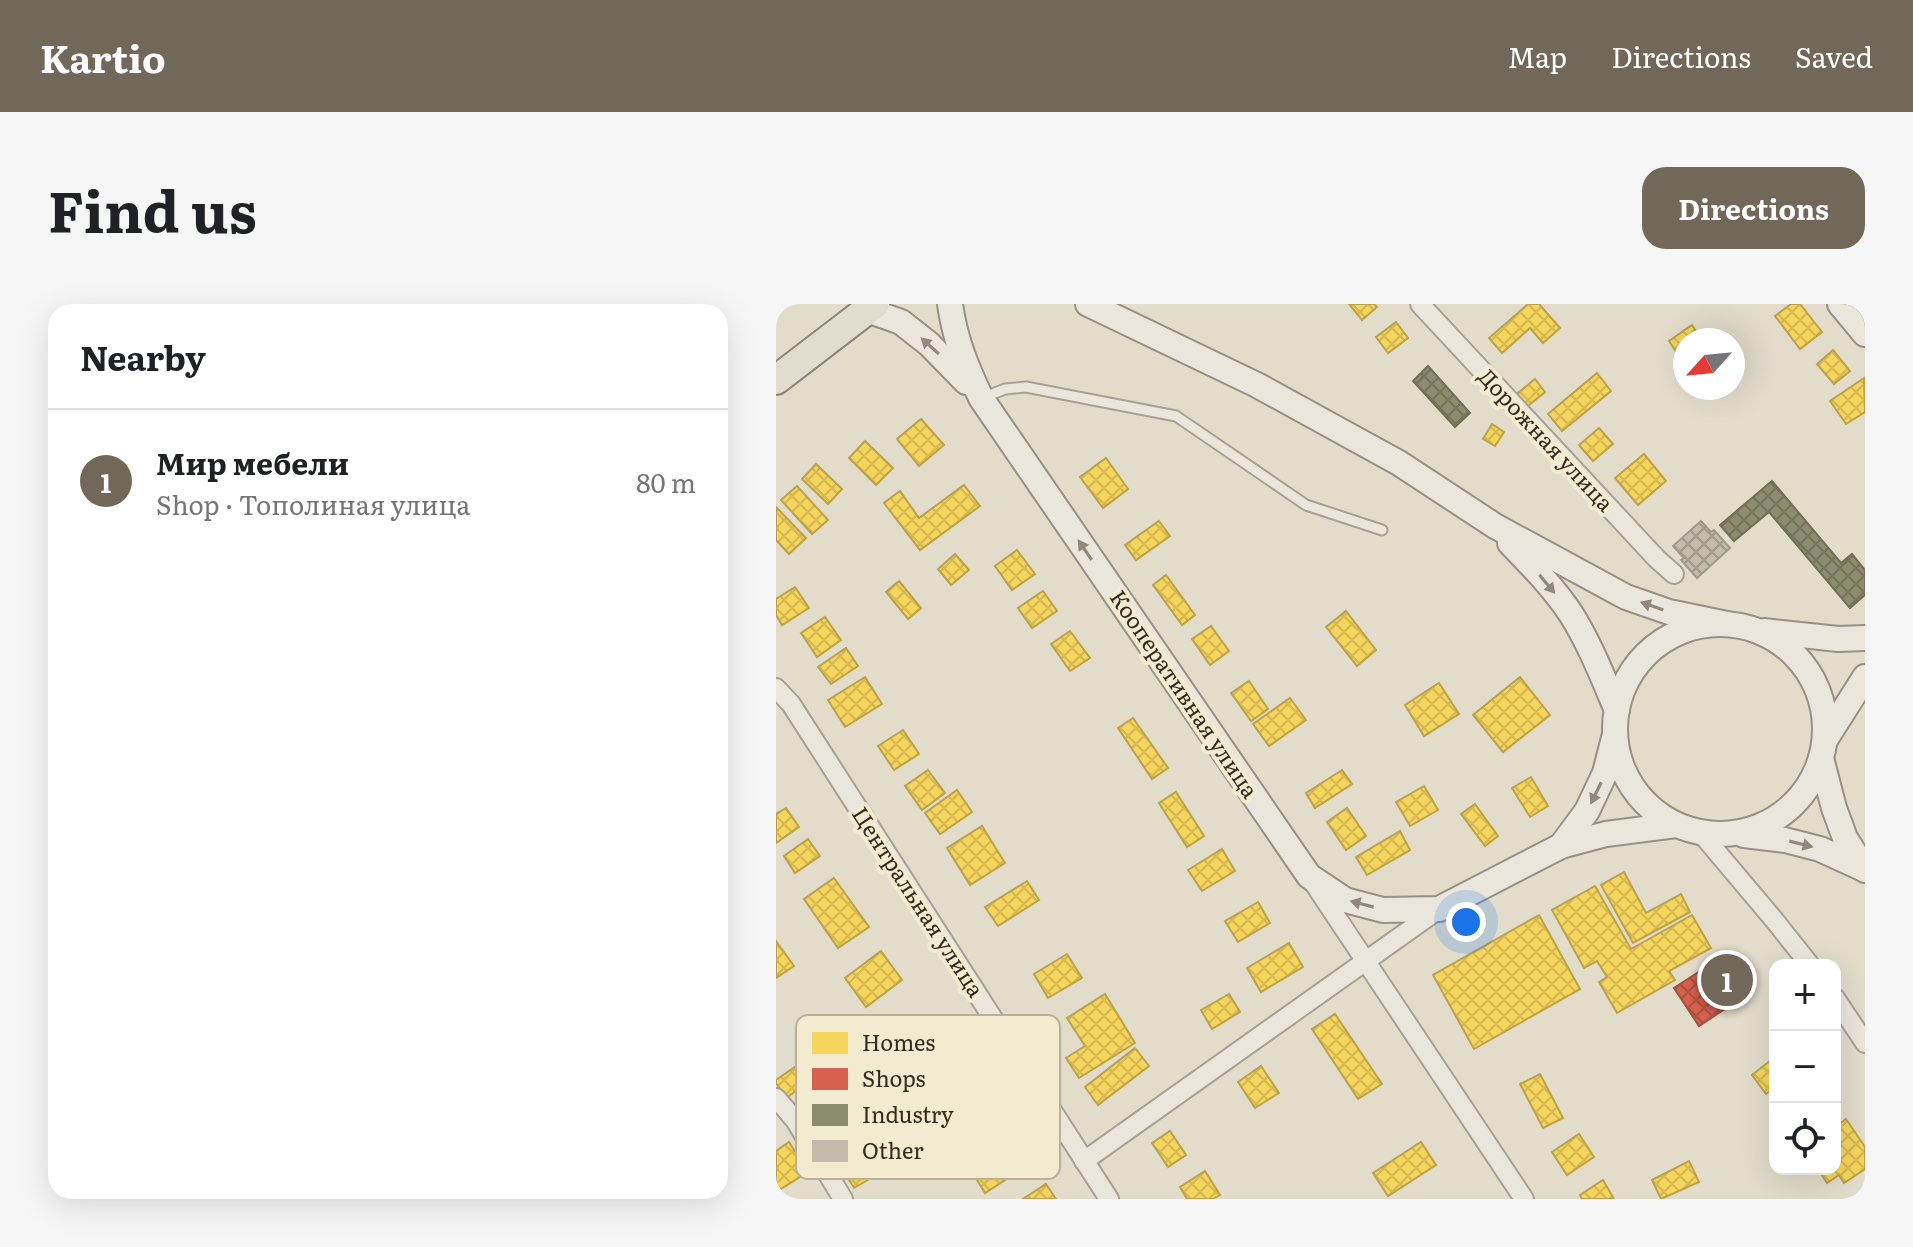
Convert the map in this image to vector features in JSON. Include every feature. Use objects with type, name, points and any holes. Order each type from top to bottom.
[{"type":"main road","name":"Кооперативная улица","points":[[950,304],[962,358],[981,398],[1309,876],[1345,900],[1383,910],[1439,909]]},
{"type":"main road","points":[[1088,304],[1257,385],[1399,463],[1495,526],[1626,597],[1669,612],[1753,629],[1838,639],[1865,638]]},
{"type":"main road","points":[[1840,304],[1865,334]]},
{"type":"main road","name":"Кооперативная улица","points":[[871,307],[901,322],[929,344],[981,398]]},
{"type":"main road","points":[[777,378],[871,307]]},
{"type":"main road","points":[[1495,526],[1548,584],[1571,614],[1590,647],[1616,722],[1620,762],[1633,788],[1652,809],[1676,825],[1700,832],[1785,840],[1820,849],[1865,870]]},
{"type":"main road","points":[[1561,846],[1587,811],[1605,773],[1624,686],[1638,664],[1656,646],[1677,633],[1701,626],[1727,624]]},
{"type":"main road","points":[[1733,834],[1767,824],[1795,804],[1815,776],[1823,749],[1825,722],[1821,698],[1811,675],[1786,648],[1753,629]]},
{"type":"main road","points":[[1865,677],[1823,749],[1834,808],[1845,838],[1865,870]]},
{"type":"main road","points":[[1439,909],[1561,846],[1606,834],[1676,825]]},
{"type":"street","name":"Дорожная улица","points":[[1420,304],[1674,574]]},
{"type":"street","name":"Центральная улица","points":[[776,688],[791,704],[990,1015]]},
{"type":"street","points":[[1700,832],[1805,959]]},
{"type":"street","points":[[1309,876],[1524,1199]]},
{"type":"street","points":[[1084,1161],[1439,909]]},
{"type":"street","points":[[1841,1007],[1865,1043]]},
{"type":"street","points":[[776,1098],[796,1122]]},
{"type":"street","name":"Центральная улица","points":[[1060,1124],[1109,1199]]},
{"type":"street","points":[[831,1179],[843,1199]]},
{"type":"lane","points":[[981,398],[1005,389],[1026,387],[1176,416],[1306,505],[1382,530]]},
{"type":"building: Homes","points":[[1349,304],[1374,304],[1377,307],[1362,320]]},
{"type":"building: Homes","points":[[1528,304],[1539,304],[1560,328],[1543,343],[1530,328],[1502,353],[1489,338]]},
{"type":"building: Homes","points":[[1791,304],[1800,304],[1822,332],[1800,349],[1775,316]]},
{"type":"building: Homes","points":[[1396,322],[1408,338],[1388,353],[1376,337]]},
{"type":"building: Homes","points":[[1833,350],[1850,371],[1834,384],[1817,364]]},
{"type":"building: Homes","points":[[1597,373],[1611,391],[1562,431],[1548,414]]},
{"type":"building: Homes","points":[[1864,378],[1865,412],[1846,424],[1830,401]]},
{"type":"building: Homes","points":[[1535,379],[1545,392],[1523,410],[1513,397]]},
{"type":"building: Homes","points":[[921,419],[944,445],[919,466],[897,439]]},
{"type":"building: Homes","points":[[1492,424],[1504,432],[1495,446],[1483,439]]},
{"type":"building: Homes","points":[[1599,428],[1613,444],[1593,461],[1579,445]]},
{"type":"building: Homes","points":[[865,441],[893,468],[876,485],[849,458]]},
{"type":"building: Homes","points":[[1644,454],[1666,481],[1638,505],[1615,478]]},
{"type":"building: Homes","points":[[1106,458],[1128,489],[1103,508],[1080,477]]},
{"type":"building: Homes","points":[[816,464],[842,489],[828,504],[802,479]]},
{"type":"building: Homes","points":[[964,485],[980,506],[920,550],[884,503],[900,491],[919,518]]},
{"type":"building: Homes","points":[[797,486],[828,520],[812,534],[781,500]]},
{"type":"building: Homes","points":[[776,507],[806,538],[789,554],[776,540]]},
{"type":"building: Homes","points":[[1159,521],[1170,536],[1136,560],[1125,545]]},
{"type":"building: Homes","points":[[1017,550],[1035,574],[1012,590],[995,566]]},
{"type":"building: Homes","points":[[955,554],[969,570],[951,585],[938,569]]},
{"type":"building: Homes","points":[[1166,575],[1195,615],[1182,625],[1153,585]]},
{"type":"building: Homes","points":[[899,581],[921,608],[908,619],[886,592]]},
{"type":"building: Homes","points":[[795,587],[809,608],[782,625],[776,615],[776,599]]},
{"type":"building: Homes","points":[[1043,591],[1057,611],[1032,628],[1018,608]]},
{"type":"building: Homes","points":[[1346,611],[1376,650],[1357,666],[1326,627]]},
{"type":"building: Homes","points":[[825,617],[841,640],[817,657],[801,633]]},
{"type":"building: Homes","points":[[1211,626],[1229,651],[1210,665],[1192,639]]},
{"type":"building: Homes","points":[[1070,631],[1090,658],[1070,671],[1051,644]]},
{"type":"building: Homes","points":[[846,648],[858,666],[831,684],[818,667]]},
{"type":"building: Homes","points":[[865,677],[882,704],[845,727],[828,700]]},
{"type":"building: Homes","points":[[1520,677],[1550,715],[1503,752],[1473,715]]},
{"type":"building: Homes","points":[[1249,681],[1268,709],[1251,721],[1231,693]]},
{"type":"building: Homes","points":[[1439,683],[1459,714],[1424,736],[1405,705]]},
{"type":"building: Homes","points":[[1290,698],[1306,720],[1269,746],[1253,724]]},
{"type":"building: Homes","points":[[1133,718],[1168,768],[1152,779],[1118,728]]},
{"type":"building: Homes","points":[[903,730],[919,754],[894,770],[878,746]]},
{"type":"building: Homes","points":[[928,770],[945,793],[922,810],[905,786]]},
{"type":"building: Homes","points":[[1342,770],[1352,784],[1315,808],[1306,793]]},
{"type":"building: Homes","points":[[1531,777],[1548,806],[1530,817],[1512,788]]},
{"type":"building: Homes","points":[[1424,786],[1438,810],[1410,826],[1396,802]]},
{"type":"building: Homes","points":[[957,790],[972,812],[940,834],[925,813]]},
{"type":"building: Homes","points":[[1176,792],[1204,836],[1187,847],[1159,803]]},
{"type":"building: Homes","points":[[1475,804],[1498,836],[1485,846],[1461,814]]},
{"type":"building: Homes","points":[[786,808],[799,827],[776,843],[776,814]]},
{"type":"building: Homes","points":[[1347,808],[1366,836],[1346,850],[1327,822]]},
{"type":"building: Homes","points":[[982,826],[1005,863],[970,885],[947,848]]},
{"type":"building: Homes","points":[[1400,831],[1410,850],[1367,875],[1356,857]]},
{"type":"building: Homes","points":[[808,839],[820,856],[795,873],[784,856]]},
{"type":"building: Homes","points":[[1222,849],[1235,871],[1202,891],[1188,870]]},
{"type":"building: Homes","points":[[1624,872],[1646,913],[1681,894],[1690,912],[1633,943],[1601,885]]},
{"type":"building: Homes","points":[[834,878],[869,927],[838,948],[804,899]]},
{"type":"building: Homes","points":[[1027,881],[1039,900],[998,926],[985,907]]},
{"type":"building: Homes","points":[[1595,886],[1631,949],[1692,915],[1711,948],[1669,971],[1675,980],[1617,1013],[1599,982],[1607,977],[1597,961],[1584,968],[1552,910]]},
{"type":"building: Homes","points":[[1258,902],[1270,923],[1238,942],[1225,921]]},
{"type":"building: Homes","points":[[1539,915],[1580,989],[1474,1049],[1433,975]]},
{"type":"building: Homes","points":[[776,941],[794,966],[776,978]]},
{"type":"building: Homes","points":[[1289,943],[1303,967],[1261,992],[1247,968]]},
{"type":"building: Homes","points":[[881,951],[902,980],[866,1007],[845,978]]},
{"type":"building: Homes","points":[[1067,954],[1082,978],[1048,998],[1034,974]]},
{"type":"building: Homes","points":[[1105,994],[1135,1043],[1079,1078],[1066,1058],[1085,1046],[1067,1018]]},
{"type":"building: Homes","points":[[1229,994],[1240,1012],[1212,1029],[1201,1010]]},
{"type":"building: Homes","points":[[1335,1014],[1382,1084],[1358,1099],[1312,1029]]},
{"type":"building: Homes","points":[[1135,1048],[1149,1066],[1098,1105],[1085,1087]]},
{"type":"building: Homes","points":[[1769,1062],[1769,1092],[1766,1094],[1752,1075]]},
{"type":"building: Homes","points":[[796,1066],[796,1091],[786,1098],[776,1080]]},
{"type":"building: Homes","points":[[1261,1066],[1279,1093],[1255,1108],[1238,1082]]},
{"type":"building: Homes","points":[[1540,1074],[1563,1118],[1543,1128],[1520,1084]]},
{"type":"building: Homes","points":[[1846,1119],[1865,1147],[1865,1169],[1844,1183],[1839,1175],[1841,1123]]},
{"type":"building: Homes","points":[[1170,1131],[1186,1155],[1168,1167],[1152,1143]]},
{"type":"building: Homes","points":[[1579,1134],[1594,1157],[1567,1175],[1552,1152]]},
{"type":"building: Homes","points":[[789,1142],[796,1153],[797,1179],[776,1192],[776,1151]]},
{"type":"building: Homes","points":[[1421,1142],[1436,1165],[1388,1196],[1373,1173]]},
{"type":"building: Homes","points":[[1689,1161],[1699,1182],[1661,1199],[1652,1180]]},
{"type":"building: Homes","points":[[1205,1171],[1220,1195],[1213,1199],[1187,1199],[1180,1187]]},
{"type":"building: Homes","points":[[1822,1175],[1839,1175],[1827,1183]]},
{"type":"building: Homes","points":[[848,1179],[870,1179],[854,1188]]},
{"type":"building: Homes","points":[[976,1179],[1007,1179],[985,1193]]},
{"type":"building: Homes","points":[[1603,1180],[1614,1199],[1582,1199],[1580,1195]]},
{"type":"building: Homes","points":[[1046,1184],[1056,1199],[1023,1199]]},
{"type":"building: Shops","points":[[1725,955],[1749,993],[1699,1026],[1674,988]]},
{"type":"building: Industry","points":[[1428,366],[1470,413],[1455,427],[1413,381]]},
{"type":"building: Industry","points":[[1772,481],[1841,563],[1852,554],[1865,570],[1865,595],[1850,608],[1769,512],[1734,541],[1720,525]]},
{"type":"building: Other","points":[[1701,521],[1730,548],[1697,578],[1673,546]]},
{"type":"place","name":"Мир мебели","points":[[1727,980]]}]
